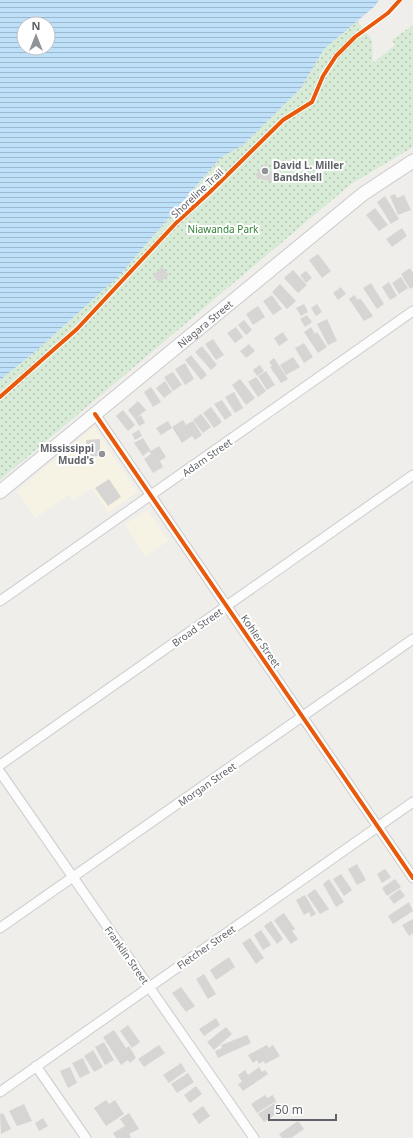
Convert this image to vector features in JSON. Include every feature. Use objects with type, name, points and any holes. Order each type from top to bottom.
[{"type":"main road","name":"Niagara Street","points":[[0,492],[363,194],[413,161]]},
{"type":"street","name":"Adam Street","points":[[0,601],[413,311]]},
{"type":"street","name":"Kohler Street","points":[[95,414],[413,878]]},
{"type":"street","name":"Broad Street","points":[[0,765],[413,474]]},
{"type":"street","name":"Morgan Street","points":[[0,928],[413,639]]},
{"type":"street","name":"Franklin Street","points":[[0,772],[72,878],[254,1138]]},
{"type":"street","name":"Fletcher Street","points":[[0,1092],[413,802]]},
{"type":"street","points":[[36,1066],[86,1138]]},
{"type":"shaded area","points":[[94,427],[137,492],[108,513],[92,488],[73,501],[69,495],[35,518],[17,491]]},
{"type":"shaded area","points":[[148,510],[168,541],[145,557],[125,524]]},
{"type":"green space","name":"Niawanda Park","points":[[357,21],[372,40],[373,63],[395,45],[392,40],[413,25],[413,147],[351,184],[0,480],[0,380],[37,350],[119,276],[220,158],[243,145],[301,88],[324,49]]},
{"type":"water","points":[[0,0],[379,0],[375,6],[324,49],[301,88],[243,145],[220,158],[119,276],[37,350],[0,380]]},
{"type":"building","name":"David L. Miller Bandshell","points":[[266,163],[273,175],[272,182],[257,178],[256,174]]},
{"type":"building","points":[[395,194],[397,198],[404,195],[411,210],[398,215],[390,196]]},
{"type":"building","points":[[385,196],[399,219],[391,224],[377,202]]},
{"type":"building","points":[[375,208],[388,225],[379,231],[366,215]]},
{"type":"building","points":[[402,228],[407,236],[392,247],[386,239]]},
{"type":"building","points":[[318,254],[331,271],[322,278],[309,260]]},
{"type":"building","points":[[162,267],[169,275],[159,283],[153,275]]},
{"type":"building","points":[[410,268],[413,273],[413,287],[410,289],[401,274]]},
{"type":"building","points":[[293,270],[307,285],[298,293],[284,278]]},
{"type":"building","points":[[306,271],[312,278],[306,283],[300,275]]},
{"type":"building","points":[[401,277],[408,288],[399,294],[392,283]]},
{"type":"building","points":[[389,282],[397,296],[390,300],[382,287]]},
{"type":"building","points":[[371,283],[384,304],[377,309],[363,288]]},
{"type":"building","points":[[280,284],[296,301],[287,309],[272,292]]},
{"type":"building","points":[[341,287],[346,294],[338,300],[333,293]]},
{"type":"building","points":[[272,295],[282,309],[273,315],[263,301]]},
{"type":"building","points":[[354,295],[358,300],[360,298],[373,316],[364,321],[349,299]]},
{"type":"building","points":[[304,304],[308,312],[301,316],[296,308]]},
{"type":"building","points":[[317,304],[322,312],[316,316],[311,308]]},
{"type":"building","points":[[258,306],[265,317],[253,325],[246,314]]},
{"type":"building","points":[[307,315],[312,322],[305,327],[300,319]]},
{"type":"building","points":[[327,319],[337,341],[328,345],[317,324]]},
{"type":"building","points":[[244,320],[252,330],[246,335],[238,325]]},
{"type":"building","points":[[236,327],[243,337],[235,343],[227,333]]},
{"type":"building","points":[[311,327],[315,334],[317,332],[327,347],[318,353],[304,332]]},
{"type":"building","points":[[283,332],[288,340],[279,346],[274,338]]},
{"type":"building","points":[[213,339],[224,355],[216,360],[205,344]]},
{"type":"building","points":[[304,343],[313,357],[304,363],[295,348]]},
{"type":"building","points":[[249,344],[255,351],[246,358],[240,351]]},
{"type":"building","points":[[202,346],[217,365],[211,370],[195,352]]},
{"type":"building","points":[[191,355],[207,375],[201,380],[185,360]]},
{"type":"building","points":[[293,357],[300,367],[286,375],[280,365]]},
{"type":"building","points":[[274,358],[288,379],[281,383],[270,367],[272,366],[269,362]]},
{"type":"building","points":[[185,363],[194,379],[185,385],[175,369]]},
{"type":"building","points":[[260,365],[264,371],[257,376],[253,370]]},
{"type":"building","points":[[266,371],[275,385],[267,390],[258,376]]},
{"type":"building","points":[[173,372],[182,385],[173,391],[164,377]]},
{"type":"building","points":[[256,377],[266,391],[258,397],[248,382]]},
{"type":"building","points":[[240,379],[255,398],[246,405],[232,385]]},
{"type":"building","points":[[165,381],[172,392],[164,398],[156,388]]},
{"type":"building","points":[[151,387],[161,402],[153,407],[144,392]]},
{"type":"building","points":[[234,392],[243,408],[235,413],[225,397]]},
{"type":"building","points":[[222,400],[232,415],[225,420],[214,404]]},
{"type":"building","points":[[138,401],[146,410],[135,419],[128,410]]},
{"type":"building","points":[[211,407],[222,422],[214,428],[203,413]]},
{"type":"building","points":[[123,410],[135,425],[128,431],[116,416]]},
{"type":"building","points":[[201,414],[211,427],[203,433],[193,420]]},
{"type":"building","points":[[141,415],[145,423],[139,426],[135,419]]},
{"type":"building","points":[[183,420],[186,425],[193,421],[202,435],[195,440],[192,436],[182,443],[172,427]]},
{"type":"building","points":[[168,421],[172,428],[161,435],[156,428]]},
{"type":"building","points":[[139,430],[142,436],[135,440],[132,434]]},
{"type":"building","points":[[143,438],[151,451],[159,446],[166,457],[160,461],[163,467],[153,473],[144,459],[151,454],[149,451],[143,456],[134,443]]},
{"type":"building","points":[[100,439],[100,456],[87,457],[86,440]]},
{"type":"building","points":[[109,479],[121,497],[108,506],[95,488]]},
{"type":"building","points":[[357,864],[366,880],[357,885],[348,869]]},
{"type":"building","points":[[385,869],[391,877],[382,883],[377,874]]},
{"type":"building","points":[[341,874],[352,890],[344,896],[333,879]]},
{"type":"building","points":[[329,879],[344,902],[336,907],[323,884]]},
{"type":"building","points":[[395,879],[401,887],[387,896],[382,888]]},
{"type":"building","points":[[315,889],[329,909],[320,914],[307,895]]},
{"type":"building","points":[[400,889],[405,896],[394,904],[389,897]]},
{"type":"building","points":[[305,895],[316,914],[311,917],[309,912],[304,915],[296,900]]},
{"type":"building","points":[[409,902],[413,911],[393,924],[388,916]]},
{"type":"building","points":[[284,913],[295,929],[292,931],[298,939],[291,944],[274,920]]},
{"type":"building","points":[[413,919],[413,933],[409,936],[402,925]]},
{"type":"building","points":[[271,921],[283,939],[277,944],[264,926]]},
{"type":"building","points":[[261,930],[271,945],[263,950],[254,935]]},
{"type":"building","points":[[250,938],[264,958],[256,964],[242,943]]},
{"type":"building","points":[[229,957],[235,967],[216,980],[210,970]]},
{"type":"building","points":[[204,974],[216,994],[208,999],[196,979]]},
{"type":"building","points":[[181,987],[195,1006],[186,1012],[172,993]]},
{"type":"building","points":[[216,1018],[220,1025],[204,1036],[199,1029]]},
{"type":"building","points":[[128,1025],[140,1042],[132,1048],[120,1031]]},
{"type":"building","points":[[226,1027],[232,1034],[214,1050],[207,1042]]},
{"type":"building","points":[[114,1030],[126,1048],[129,1046],[136,1058],[130,1063],[128,1060],[121,1065],[103,1037]]},
{"type":"building","points":[[247,1035],[251,1043],[218,1058],[215,1051],[222,1048],[221,1045]]},
{"type":"building","points":[[104,1042],[114,1060],[105,1065],[95,1047]]},
{"type":"building","points":[[159,1045],[165,1053],[144,1067],[138,1059]]},
{"type":"building","points":[[267,1045],[269,1048],[273,1045],[280,1056],[265,1064],[264,1061],[259,1064],[257,1060],[253,1063],[248,1055]]},
{"type":"building","points":[[93,1050],[103,1067],[94,1072],[84,1056]]},
{"type":"building","points":[[83,1058],[90,1073],[80,1078],[72,1063]]},
{"type":"building","points":[[181,1063],[186,1071],[169,1083],[163,1075]]},
{"type":"building","points":[[70,1067],[77,1083],[68,1088],[60,1071]]},
{"type":"building","points":[[259,1067],[262,1072],[265,1070],[268,1074],[243,1091],[238,1084],[242,1082],[238,1075],[245,1070],[248,1075]]},
{"type":"building","points":[[188,1073],[194,1082],[177,1093],[171,1084]]},
{"type":"building","points":[[196,1086],[202,1094],[190,1103],[184,1095]]},
{"type":"building","points":[[265,1095],[267,1098],[273,1095],[276,1101],[257,1113],[251,1104]]},
{"type":"building","points":[[106,1100],[109,1104],[115,1100],[124,1114],[106,1126],[94,1108]]},
{"type":"building","points":[[276,1102],[282,1110],[264,1122],[258,1114]]},
{"type":"building","points":[[24,1104],[32,1121],[17,1126],[9,1111]]},
{"type":"building","points":[[203,1106],[210,1116],[199,1124],[192,1114]]},
{"type":"building","points":[[3,1113],[11,1129],[1,1134],[0,1114]]},
{"type":"building","points":[[129,1113],[139,1129],[129,1134],[131,1138],[116,1138],[113,1133],[125,1126],[120,1119]]},
{"type":"building","points":[[43,1118],[48,1126],[39,1131],[35,1123]]},
{"type":"building","points":[[298,1121],[304,1129],[291,1138],[282,1138],[279,1134]]},
{"type":"cycle path","name":"Shoreline Trail","points":[[0,397],[77,329],[177,222],[210,192],[283,120],[312,102],[323,76],[336,56],[355,37],[388,13],[400,0]]},
{"type":"cycle path","points":[[95,414],[413,878]]},
{"type":"place","name":"David L. Miller Bandshell","points":[[265,171]]},
{"type":"place","name":"Mississippi Mudd's","points":[[102,454]]}]
